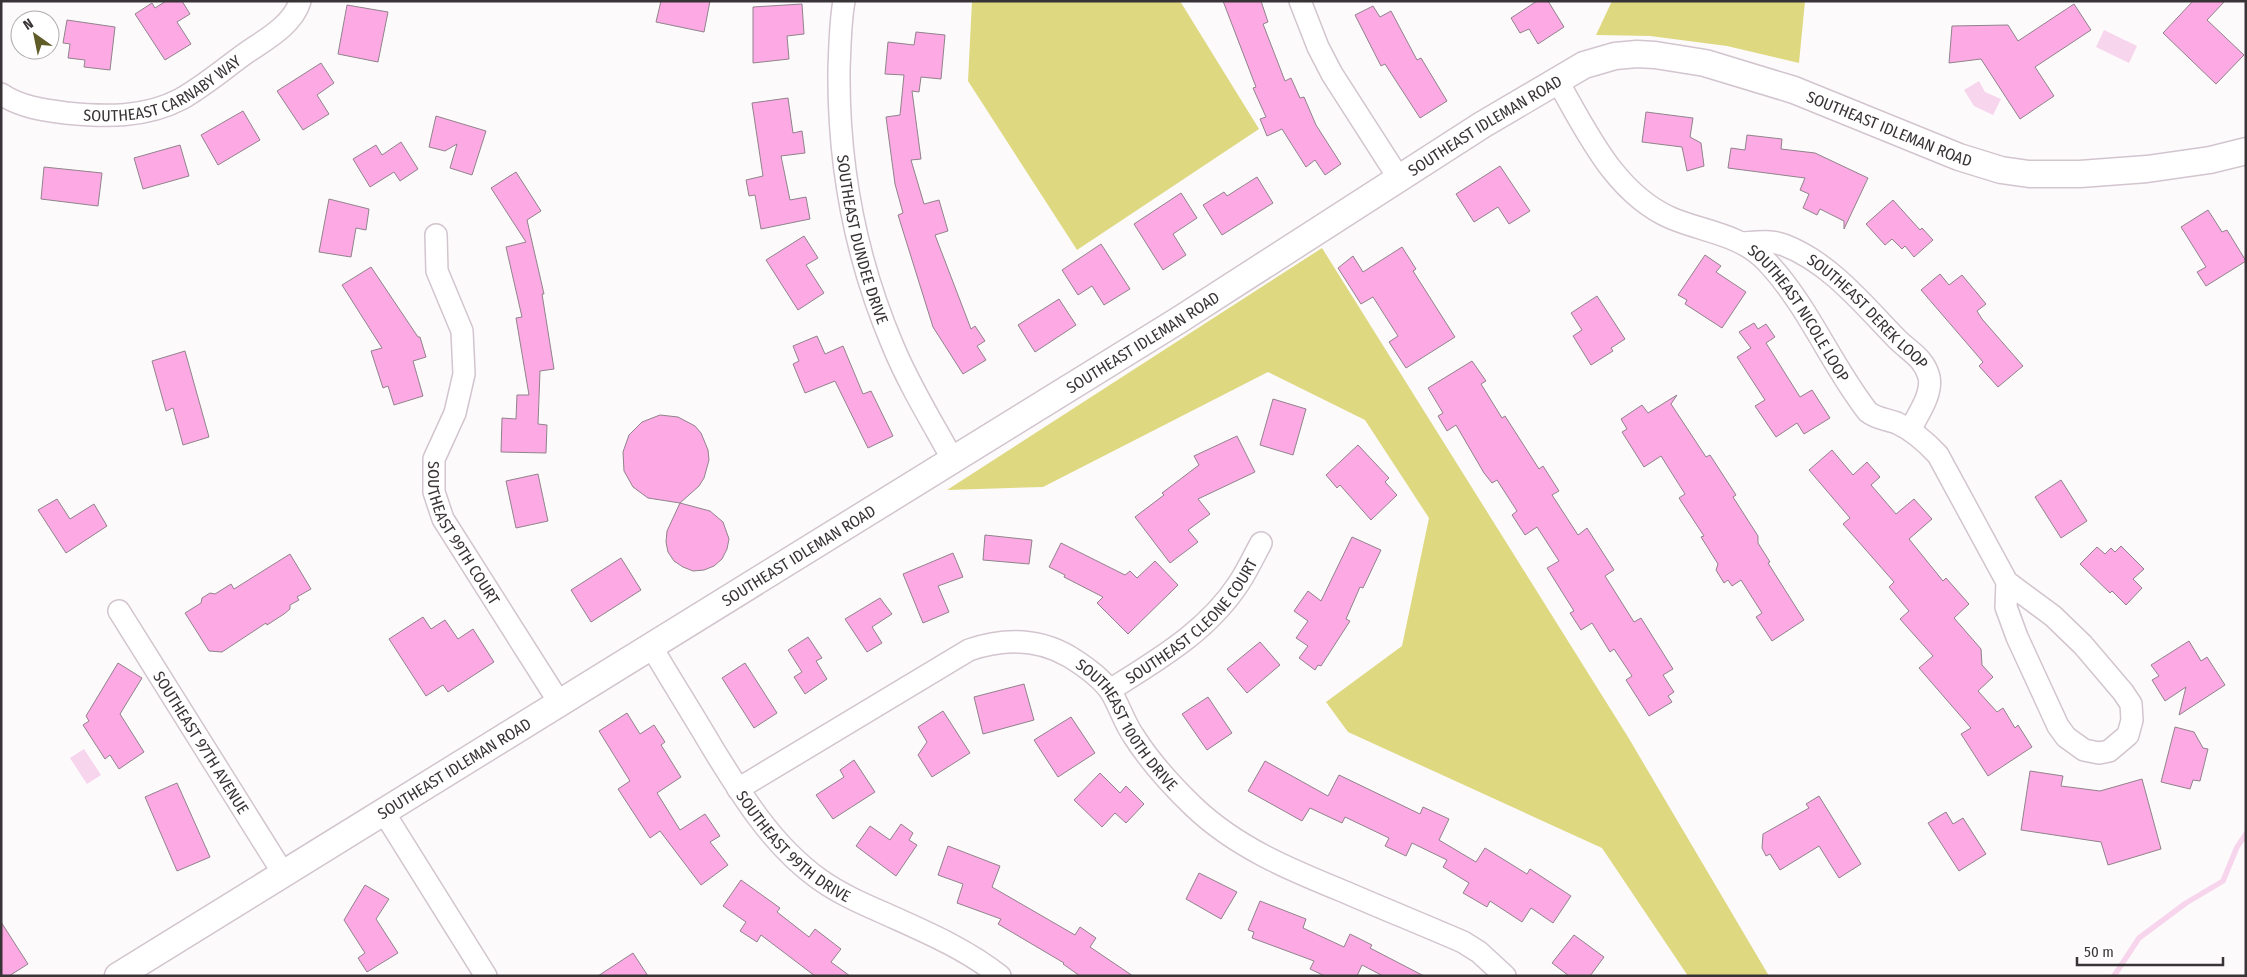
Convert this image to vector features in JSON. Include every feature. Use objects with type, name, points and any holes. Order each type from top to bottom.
[{"type":"main road","name":"SOUTHEAST IDLEMAN ROAD","points":[[118,976],[1187,315],[1400,180],[1482,125],[1584,65],[1614,56],[1655,55],[1679,58],[1731,70],[1778,85],[1975,163],[2001,170],[2028,174],[2080,174],[2147,169],[2210,160],[2246,151]]},
{"type":"street","name":"SOUTHEAST CARNABY WAY","points":[[1,94],[10,100],[31,107],[102,117],[128,115],[155,108],[180,99],[282,28],[300,1]]},
{"type":"street","name":"SOUTHEAST DUNDEE DRIVE","points":[[844,1],[839,84],[841,144],[844,172],[856,233],[871,286],[893,346],[953,460]]},
{"type":"street","points":[[1300,1],[1318,47],[1329,68],[1400,180]]},
{"type":"street","name":"SOUTHEAST NICOLE LOOP","points":[[1557,80],[1598,150],[1630,190],[1651,207],[1670,217],[1724,234],[1742,243],[1766,260],[1788,287],[1868,412],[1876,418],[1896,423],[1910,430],[1925,441],[1938,455],[2007,582],[2030,597],[2083,645],[2131,704],[2132,720],[2128,735],[2116,747],[2099,753],[2084,750],[2066,737],[2058,726],[2017,637],[2006,607],[2007,582]]},
{"type":"street","name":"SOUTHEAST 99TH COURT","points":[[436,236],[437,271],[462,331],[464,374],[455,413],[434,459],[434,492],[443,519],[559,702]]},
{"type":"street","name":"SOUTHEAST DEREK LOOP","points":[[1742,243],[1765,241],[1784,245],[1815,262],[1847,286],[1899,341],[1917,355],[1925,366],[1930,380],[1928,392],[1910,430]]},
{"type":"street","name":"SOUTHEAST CLEONE COURT","points":[[1110,690],[1178,646],[1200,628],[1219,609],[1239,583],[1261,543]]},
{"type":"street","name":"SOUTHEAST 97TH AVENUE","points":[[119,611],[283,873]]},
{"type":"street","name":"SOUTHEAST 100TH DRIVE","points":[[738,790],[955,656],[985,644],[1021,641],[1057,650],[1087,670],[1110,690],[1132,734],[1161,774],[1196,809],[1228,834],[1282,866],[1463,942],[1479,952],[1505,976]]},
{"type":"street","name":"SOUTHEAST 99TH DRIVE","points":[[651,646],[738,790],[762,824],[784,848],[819,879],[842,894],[936,936],[987,965],[1000,976]]},
{"type":"street","points":[[384,811],[486,976]]},
{"type":"shaded area","points":[[972,1],[1180,1],[1259,129],[1077,250],[968,81]]},
{"type":"shaded area","points":[[1612,1],[1805,1],[1799,63],[1727,46],[1650,36],[1596,35]]},
{"type":"shaded area","points":[[2104,30],[2137,46],[2129,63],[2096,47]]},
{"type":"shaded area","points":[[1979,81],[1985,92],[2001,99],[1993,115],[1974,106],[1964,90]]},
{"type":"shaded area","points":[[1322,248],[1628,737],[1769,976],[1688,976],[1602,848],[1348,732],[1326,702],[1402,646],[1429,518],[1365,420],[1268,372],[1043,487],[947,490]]},
{"type":"shaded area","points":[[84,749],[101,775],[87,784],[70,758]]},
{"type":"building","points":[[166,1],[182,1],[190,14],[177,22],[191,44],[165,60],[135,14],[152,3],[155,8]]},
{"type":"building","points":[[661,1],[710,1],[704,32],[656,22]]},
{"type":"building","points":[[1223,1],[1261,1],[1268,22],[1263,24],[1285,81],[1291,78],[1300,98],[1304,97],[1316,125],[1341,164],[1325,175],[1315,160],[1306,167],[1282,129],[1267,136],[1260,119],[1266,117],[1253,88],[1256,87]]},
{"type":"building","points":[[1537,1],[1548,1],[1564,27],[1538,44],[1529,29],[1520,33],[1511,18]]},
{"type":"building","points":[[2193,1],[2225,1],[2207,20],[2244,55],[2216,84],[2163,33]]},
{"type":"building","points":[[802,4],[804,34],[787,36],[789,59],[753,63],[753,7]]},
{"type":"building","points":[[2074,4],[2091,30],[2035,67],[2054,96],[2020,119],[1981,59],[1949,63],[1952,26],[2008,25],[2018,41]]},
{"type":"building","points":[[347,5],[388,12],[378,62],[338,54]]},
{"type":"building","points":[[1373,6],[1380,17],[1391,11],[1417,60],[1421,58],[1447,101],[1420,118],[1385,64],[1381,66],[1355,15]]},
{"type":"building","points":[[67,20],[115,27],[110,70],[84,67],[85,60],[68,58],[70,44],[63,43]]},
{"type":"building","points":[[916,32],[945,35],[941,79],[921,77],[919,92],[912,91],[921,159],[911,160],[924,204],[939,200],[948,231],[935,235],[971,329],[975,326],[985,341],[977,346],[986,360],[963,374],[933,327],[898,215],[903,213],[895,184],[886,117],[900,115],[904,75],[885,74],[888,42],[914,45]]},
{"type":"building","points":[[321,63],[334,83],[317,95],[329,114],[303,130],[277,91]]},
{"type":"building","points":[[788,98],[793,133],[802,131],[805,153],[781,156],[790,200],[806,197],[810,219],[761,229],[755,195],[749,196],[746,180],[763,176],[752,103]]},
{"type":"building","points":[[243,111],[260,140],[218,165],[201,135]]},
{"type":"building","points":[[1646,112],[1693,118],[1690,137],[1701,143],[1704,166],[1687,171],[1682,147],[1642,142]]},
{"type":"building","points":[[436,116],[486,131],[472,175],[450,168],[457,144],[445,151],[429,147]]},
{"type":"building","points":[[1747,135],[1782,139],[1781,149],[1815,153],[1868,178],[1844,229],[1844,221],[1820,209],[1817,215],[1803,208],[1809,194],[1800,190],[1805,178],[1728,168],[1731,148],[1745,150]]},
{"type":"building","points":[[401,142],[418,169],[400,181],[394,172],[370,187],[353,159],[376,145],[382,155]]},
{"type":"building","points":[[180,145],[189,176],[143,189],[134,158]]},
{"type":"building","points":[[1500,166],[1530,211],[1509,224],[1498,207],[1474,222],[1456,194]]},
{"type":"building","points":[[44,167],[102,173],[98,206],[41,199]]},
{"type":"building","points":[[516,172],[541,211],[527,220],[544,294],[542,294],[554,369],[540,371],[538,424],[547,425],[546,453],[501,452],[502,418],[516,419],[517,395],[529,395],[516,318],[522,317],[506,247],[526,242],[491,188]]},
{"type":"building","points":[[1257,177],[1273,203],[1222,235],[1203,205],[1224,192],[1227,196]]},
{"type":"building","points":[[1181,193],[1197,218],[1173,234],[1186,255],[1163,270],[1134,224]]},
{"type":"building","points":[[329,199],[369,209],[366,230],[356,228],[351,257],[319,252]]},
{"type":"building","points":[[1893,200],[1920,230],[1922,228],[1933,240],[1914,257],[1905,246],[1902,249],[1892,239],[1885,245],[1866,224]]},
{"type":"building","points":[[2208,210],[2222,232],[2227,230],[2246,261],[2206,286],[2197,272],[2206,267],[2181,227]]},
{"type":"building","points":[[804,236],[818,258],[806,265],[824,293],[798,310],[766,260]]},
{"type":"building","points":[[1101,244],[1130,289],[1104,305],[1092,286],[1078,295],[1062,270]]},
{"type":"building","points":[[1402,247],[1416,269],[1413,271],[1455,337],[1406,368],[1389,342],[1398,336],[1373,297],[1361,304],[1338,268],[1353,256],[1363,272]]},
{"type":"building","points":[[1705,255],[1721,266],[1716,272],[1746,292],[1722,328],[1685,304],[1687,300],[1678,295]]},
{"type":"building","points":[[371,267],[418,337],[420,337],[426,357],[413,361],[423,396],[394,405],[388,386],[383,388],[371,351],[382,348],[342,285]]},
{"type":"building","points":[[1940,274],[1949,285],[1962,275],[1986,304],[1977,311],[1982,319],[2023,366],[1998,387],[1979,366],[1983,362],[1921,290]]},
{"type":"building","points":[[1597,296],[1625,339],[1611,348],[1613,351],[1591,365],[1573,336],[1582,330],[1571,313]]},
{"type":"building","points":[[1059,299],[1076,325],[1035,352],[1018,325]]},
{"type":"building","points":[[1754,323],[1758,329],[1766,324],[1775,337],[1766,343],[1800,397],[1812,390],[1830,418],[1804,434],[1797,423],[1776,437],[1755,406],[1765,400],[1737,357],[1751,348],[1739,332]]},
{"type":"building","points":[[817,336],[825,354],[843,346],[863,394],[871,391],[893,436],[868,448],[835,381],[805,393],[793,364],[799,361],[793,346]]},
{"type":"building","points":[[185,351],[209,437],[183,445],[173,408],[166,411],[152,361]]},
{"type":"building","points":[[1472,361],[1486,381],[1481,384],[1502,418],[1505,416],[1539,469],[1543,466],[1559,491],[1552,495],[1578,535],[1587,528],[1614,570],[1605,576],[1634,622],[1641,618],[1673,669],[1663,675],[1674,692],[1668,696],[1672,702],[1649,716],[1626,680],[1632,676],[1614,649],[1610,652],[1592,623],[1581,630],[1570,613],[1574,611],[1547,568],[1559,561],[1537,527],[1525,535],[1512,515],[1517,511],[1497,480],[1492,483],[1484,473],[1456,425],[1447,431],[1438,416],[1443,413],[1428,388]]},
{"type":"building","points":[[1677,395],[1671,404],[1706,457],[1710,455],[1736,495],[1733,497],[1758,536],[1758,543],[1770,562],[1768,563],[1804,620],[1772,641],[1756,617],[1762,613],[1741,580],[1732,586],[1728,580],[1724,583],[1716,570],[1718,564],[1701,537],[1704,536],[1679,498],[1685,494],[1661,456],[1644,467],[1622,432],[1627,429],[1621,419],[1642,405],[1648,413]]},
{"type":"building","points":[[1273,399],[1306,409],[1293,455],[1260,445]]},
{"type":"building","points":[[660,415],[678,417],[695,426],[701,433],[708,450],[709,460],[704,478],[699,486],[680,503],[648,498],[633,487],[624,471],[623,452],[629,435],[642,422]]},
{"type":"building","points":[[1237,436],[1255,472],[1198,499],[1210,514],[1188,530],[1198,542],[1170,563],[1135,517],[1164,495],[1162,493],[1199,465],[1194,456]]},
{"type":"building","points":[[1358,445],[1389,478],[1385,482],[1397,495],[1371,520],[1340,485],[1337,488],[1326,475]]},
{"type":"building","points":[[1832,450],[1853,475],[1867,462],[1880,477],[1871,485],[1896,514],[1914,499],[1932,519],[1909,539],[1943,581],[1946,578],[1969,604],[1954,618],[1981,649],[1982,665],[1993,677],[1978,691],[1997,712],[2003,708],[2015,728],[2018,725],[2032,747],[1988,776],[1961,734],[1971,728],[1919,668],[1933,656],[1900,619],[1909,611],[1889,587],[1894,582],[1843,524],[1850,518],[1809,470]]},
{"type":"building","points":[[538,474],[548,521],[516,528],[506,481]]},
{"type":"building","points":[[2061,480],[2087,521],[2061,538],[2035,497]]},
{"type":"building","points":[[57,499],[70,519],[94,504],[107,526],[66,553],[38,510]]},
{"type":"building","points":[[680,503],[710,511],[723,522],[729,539],[727,549],[722,559],[714,566],[704,570],[693,571],[674,561],[668,552],[666,542],[667,531]]},
{"type":"building","points":[[985,535],[1032,540],[1029,564],[983,560]]},
{"type":"building","points":[[1352,537],[1381,550],[1363,588],[1360,587],[1346,619],[1350,621],[1321,666],[1318,665],[1315,670],[1299,658],[1308,646],[1296,638],[1308,621],[1294,611],[1308,591],[1321,601]]},
{"type":"building","points":[[1061,543],[1125,575],[1130,571],[1137,578],[1155,561],[1178,585],[1128,634],[1097,603],[1103,597],[1049,567]]},
{"type":"building","points":[[2121,546],[2144,569],[2133,579],[2142,588],[2126,605],[2112,591],[2110,593],[2080,564],[2097,547],[2105,554],[2111,548],[2115,552]]},
{"type":"building","points":[[953,553],[963,577],[938,586],[949,612],[923,623],[903,574]]},
{"type":"building","points":[[290,554],[311,589],[297,597],[299,600],[290,605],[290,609],[267,625],[266,623],[222,652],[209,651],[185,613],[201,603],[202,598],[210,593],[215,594],[231,584],[234,589]]},
{"type":"building","points":[[621,558],[641,590],[591,622],[571,590]]},
{"type":"building","points":[[880,598],[892,614],[872,627],[882,643],[867,652],[845,619]]},
{"type":"building","points":[[423,617],[431,629],[445,620],[458,639],[473,629],[494,662],[448,692],[443,685],[426,696],[389,639]]},
{"type":"building","points":[[808,637],[822,658],[816,661],[827,679],[805,694],[794,677],[802,672],[788,650]]},
{"type":"building","points":[[2189,641],[2201,661],[2207,657],[2225,685],[2179,715],[2186,687],[2165,701],[2152,680],[2159,676],[2151,665]]},
{"type":"building","points":[[1260,642],[1280,665],[1247,693],[1227,669]]},
{"type":"building","points":[[118,663],[142,678],[120,714],[144,752],[119,769],[110,755],[105,759],[83,725],[89,721],[86,716]]},
{"type":"building","points":[[745,663],[777,713],[754,728],[722,678]]},
{"type":"building","points":[[1024,684],[1034,720],[983,734],[974,697]]},
{"type":"building","points":[[1208,697],[1232,733],[1207,750],[1182,714]]},
{"type":"building","points":[[943,711],[970,753],[932,777],[918,755],[927,742],[918,727]]},
{"type":"building","points":[[627,713],[640,734],[654,725],[665,742],[661,745],[681,777],[657,793],[680,830],[705,814],[720,836],[710,842],[728,865],[701,885],[660,831],[650,838],[618,789],[630,781],[599,731]]},
{"type":"building","points":[[1071,717],[1095,753],[1058,777],[1034,740]]},
{"type":"building","points":[[2175,727],[2194,732],[2203,748],[2208,749],[2200,781],[2193,780],[2190,789],[2161,782]]},
{"type":"building","points":[[854,760],[875,792],[833,819],[816,795],[844,777],[840,770]]},
{"type":"building","points":[[1265,761],[1328,796],[1339,775],[1420,814],[1423,807],[1449,819],[1439,840],[1476,862],[1485,848],[1527,874],[1530,869],[1571,896],[1553,923],[1531,908],[1522,922],[1490,901],[1487,907],[1463,893],[1469,883],[1443,867],[1447,860],[1412,843],[1406,856],[1385,846],[1389,838],[1345,817],[1342,823],[1310,808],[1302,821],[1248,791]]},
{"type":"building","points":[[2030,771],[2063,776],[2061,786],[2100,791],[2142,779],[2161,849],[2108,865],[2101,842],[2021,830]]},
{"type":"building","points":[[1100,773],[1120,793],[1126,786],[1144,804],[1126,823],[1115,813],[1102,827],[1074,800]]},
{"type":"building","points":[[177,783],[210,857],[177,871],[145,797]]},
{"type":"building","points":[[1819,796],[1861,864],[1839,878],[1819,846],[1780,870],[1770,854],[1766,856],[1762,848],[1763,834],[1809,808],[1806,804]]},
{"type":"building","points":[[1946,812],[1953,824],[1963,818],[1986,854],[1959,871],[1928,823]]},
{"type":"building","points":[[901,824],[913,833],[909,840],[917,845],[896,876],[856,846],[870,826],[890,840]]},
{"type":"building","points":[[948,846],[1000,866],[992,887],[1075,935],[1080,927],[1096,938],[1090,947],[1133,976],[1080,976],[1064,963],[998,924],[1001,919],[957,903],[963,884],[938,875]]},
{"type":"building","points":[[1199,873],[1237,892],[1221,919],[1186,899]]},
{"type":"building","points":[[741,880],[780,908],[777,912],[809,937],[815,929],[841,949],[831,962],[850,976],[815,976],[761,935],[757,942],[740,931],[746,922],[723,906]]},
{"type":"building","points":[[365,885],[389,899],[376,919],[398,953],[367,972],[358,958],[365,953],[344,920]]},
{"type":"building","points":[[1260,901],[1306,919],[1303,928],[1344,947],[1350,934],[1372,945],[1370,948],[1424,976],[1383,976],[1362,965],[1357,976],[1325,976],[1310,969],[1314,961],[1252,938],[1254,932],[1248,930]]},
{"type":"building","points":[[1,922],[28,964],[9,976],[1,976]]},
{"type":"building","points":[[1574,935],[1604,957],[1590,976],[1569,976],[1552,963]]},
{"type":"building","points":[[633,953],[648,976],[598,976]]},
{"type":"waterway","points":[[2114,976],[2139,938],[2186,903],[2223,881],[2237,847],[2246,834]]}]
